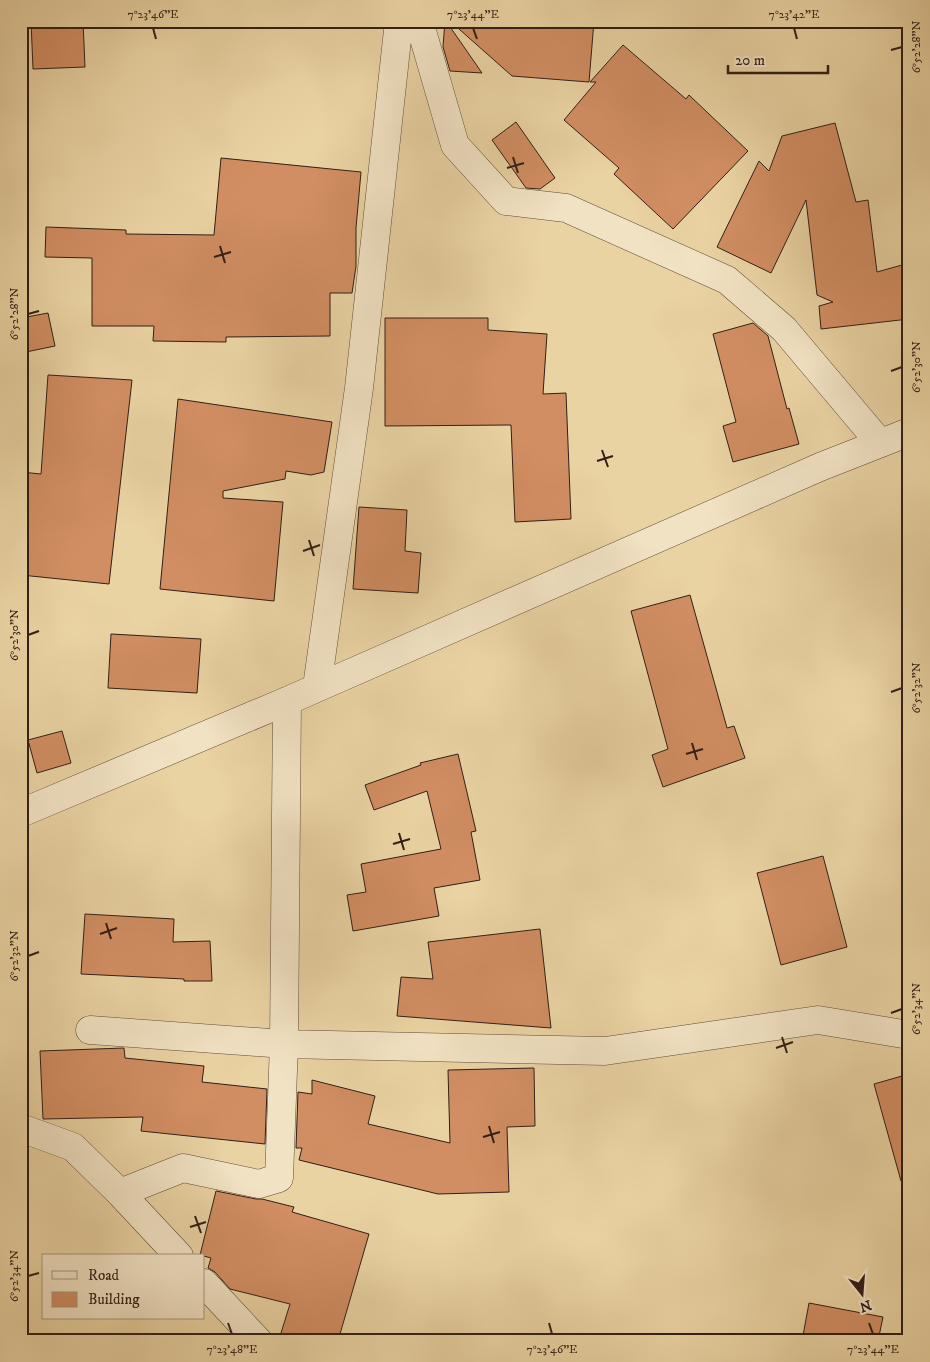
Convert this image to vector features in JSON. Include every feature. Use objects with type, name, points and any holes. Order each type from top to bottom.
[{"type":"street","points":[[318,687],[359,388],[399,21]]},
{"type":"street","points":[[418,21],[455,145],[506,200],[566,208],[727,280],[784,329],[880,443]]},
{"type":"street","points":[[21,813],[287,701],[810,471],[909,432]]},
{"type":"street","points":[[120,1193],[183,1168],[259,1184],[279,1178],[284,1044],[287,701]]},
{"type":"street","points":[[90,1030],[284,1044],[605,1051],[818,1020],[909,1035]]},
{"type":"street","points":[[21,1128],[73,1147],[120,1193],[177,1254]]},
{"type":"street","points":[[205,1284],[258,1341]]},
{"type":"building","points":[[31,21],[83,21],[85,67],[33,69]]},
{"type":"building","points":[[445,21],[482,73],[450,71],[443,47]]},
{"type":"building","points":[[450,21],[594,21],[589,82],[512,76]]},
{"type":"building","points":[[623,45],[686,99],[689,95],[748,151],[673,229],[614,174],[619,168],[564,120],[596,82],[590,82]]},
{"type":"building","points":[[516,122],[555,178],[540,189],[526,188],[492,140]]},
{"type":"building","points":[[835,123],[856,202],[868,200],[877,272],[909,263],[909,319],[821,329],[819,306],[833,302],[817,295],[806,200],[771,273],[717,247],[759,161],[769,171],[782,136]]},
{"type":"building","points":[[221,158],[361,172],[356,228],[356,266],[352,293],[330,293],[330,336],[226,337],[226,342],[153,341],[154,326],[92,326],[92,258],[45,257],[46,227],[126,230],[126,234],[214,235]]},
{"type":"building","points":[[48,313],[55,346],[21,353],[21,318]]},
{"type":"building","points":[[385,318],[488,318],[488,330],[547,334],[543,394],[566,393],[571,519],[515,522],[511,425],[385,426]]},
{"type":"building","points":[[753,323],[768,336],[787,409],[789,408],[799,444],[733,462],[723,426],[736,422],[713,334]]},
{"type":"building","points":[[48,375],[132,380],[109,584],[21,575],[21,472],[41,474]]},
{"type":"building","points":[[178,399],[332,422],[324,472],[311,475],[286,471],[285,479],[223,491],[223,498],[283,502],[274,601],[160,589]]},
{"type":"building","points":[[359,507],[407,510],[405,551],[421,553],[418,593],[353,589]]},
{"type":"building","points":[[690,595],[727,728],[734,726],[745,758],[663,787],[652,755],[668,749],[631,611]]},
{"type":"building","points":[[111,634],[201,639],[197,693],[108,688]]},
{"type":"building","points":[[62,731],[71,763],[37,773],[28,740]]},
{"type":"building","points":[[458,754],[476,831],[471,832],[480,880],[434,888],[439,916],[353,931],[347,895],[366,892],[361,864],[441,849],[427,791],[374,810],[365,785],[421,765],[420,763]]},
{"type":"building","points":[[823,856],[847,947],[781,965],[757,873]]},
{"type":"building","points":[[85,914],[174,919],[173,942],[210,941],[212,981],[81,974]]},
{"type":"building","points":[[540,929],[551,1028],[397,1016],[401,977],[433,979],[428,942]]},
{"type":"building","points":[[124,1048],[125,1058],[204,1066],[202,1082],[267,1089],[265,1144],[141,1131],[143,1117],[43,1119],[40,1051]]},
{"type":"building","points":[[534,1068],[535,1126],[507,1127],[509,1192],[438,1194],[299,1160],[302,1148],[296,1148],[298,1092],[312,1094],[312,1080],[375,1096],[368,1124],[450,1143],[448,1070]]},
{"type":"building","points":[[909,1074],[909,1180],[901,1181],[874,1084]]},
{"type":"building","points":[[216,1191],[294,1207],[292,1212],[369,1234],[338,1341],[307,1341],[281,1333],[290,1304],[230,1289],[215,1272],[208,1268],[211,1258],[205,1256],[205,1254],[200,1254]]},
{"type":"building","points":[[809,1303],[883,1317],[878,1341],[802,1341]]}]
